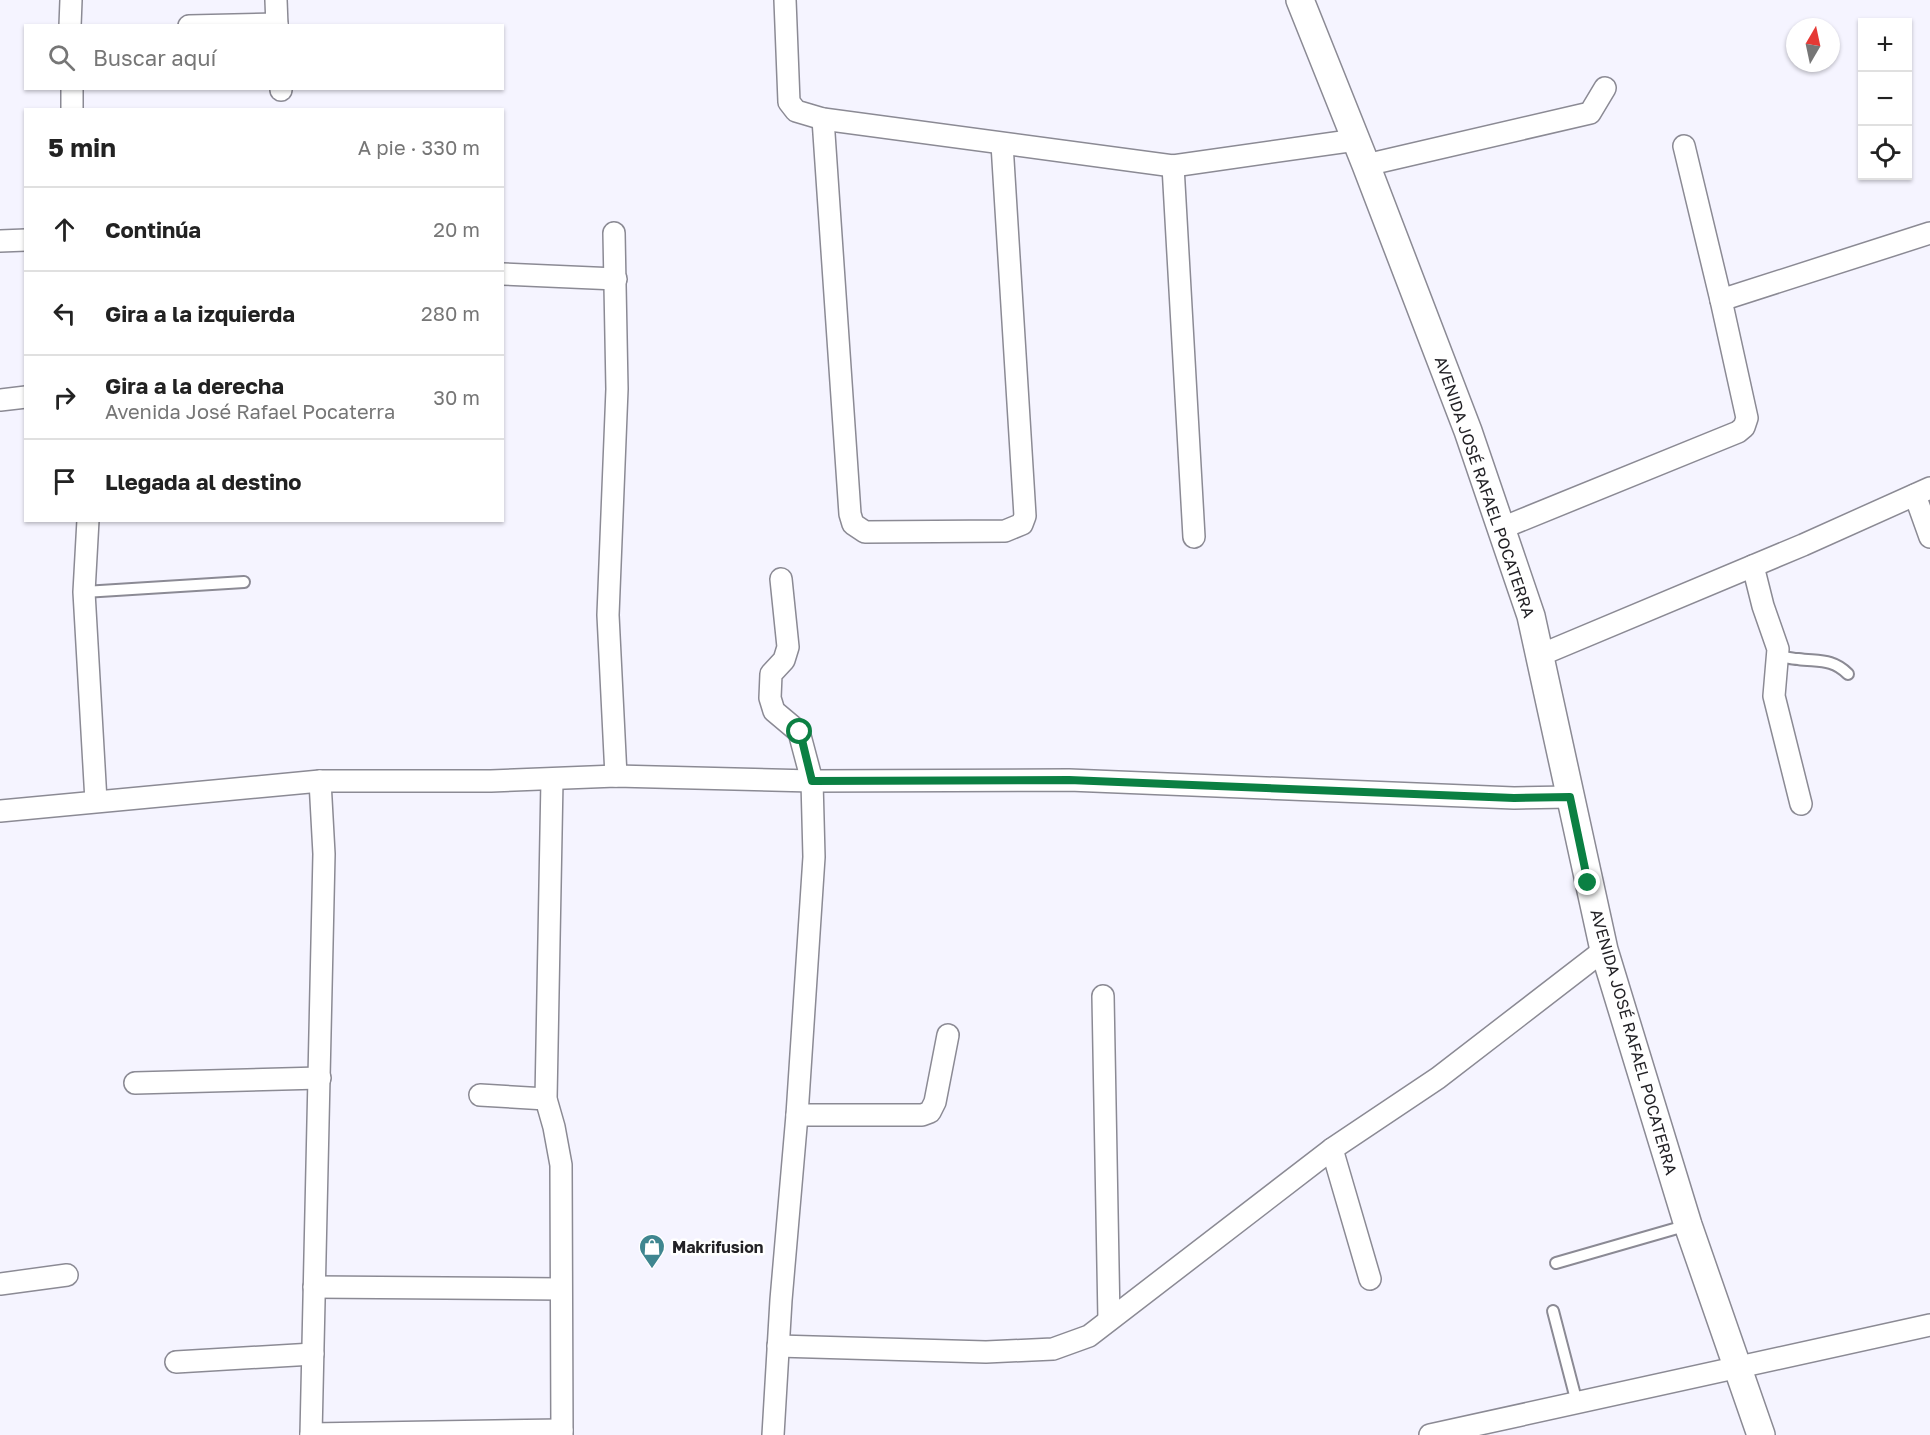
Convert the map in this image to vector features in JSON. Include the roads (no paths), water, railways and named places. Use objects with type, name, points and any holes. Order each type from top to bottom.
[{"type":"street","points":[[70,24],[71,0]]},
{"type":"street","points":[[276,0],[277,24]]},
{"type":"street","points":[[785,0],[789,102],[796,111],[823,119],[1173,166],[1356,140]]},
{"type":"street","name":"AVENIDA JOSÉ RAFAEL POCATERRA","points":[[1302,0],[1468,431],[1531,616],[1538,656],[1605,950],[1688,1225],[1736,1369],[1761,1435]]},
{"type":"street","points":[[1366,165],[1590,113],[1605,88]]},
{"type":"street","points":[[72,90],[72,108]]},
{"type":"street","points":[[823,119],[850,514],[853,524],[865,532],[1005,531],[1022,525],[1025,516],[1002,144]]},
{"type":"street","points":[[1502,528],[1738,432],[1744,427],[1747,418],[1684,146]]},
{"type":"street","points":[[1173,166],[1194,537]]},
{"type":"street","points":[[614,233],[617,389],[608,615],[616,776]]},
{"type":"street","points":[[1721,300],[1930,233]]},
{"type":"street","points":[[0,241],[24,240]]},
{"type":"street","points":[[504,274],[616,279]]},
{"type":"street","points":[[0,400],[24,397]]},
{"type":"street","points":[[1538,656],[1754,566],[1922,491],[1930,537]]},
{"type":"street","points":[[88,522],[84,592],[96,801]]},
{"type":"street","points":[[1754,566],[1762,606],[1776,639],[1779,656],[1774,681],[1774,696],[1801,804]]},
{"type":"street","points":[[773,1435],[814,857],[812,781],[800,732],[774,711],[770,698],[771,674],[784,660],[788,647],[781,579]]},
{"type":"street","points":[[0,811],[320,781],[552,780],[616,776],[812,781],[1069,780],[1514,798],[1570,797]]},
{"type":"street","points":[[320,781],[324,854],[311,1435],[562,1433],[561,1165],[546,1099],[552,780]]},
{"type":"street","points":[[778,1346],[986,1352],[1053,1349],[1089,1336],[1332,1149],[1438,1078],[1605,950]]},
{"type":"street","points":[[1103,996],[1109,1320]]},
{"type":"street","points":[[797,1116],[922,1115],[930,1112],[935,1102],[948,1035]]},
{"type":"street","points":[[135,1083],[320,1078]]},
{"type":"street","points":[[480,1095],[546,1099]]},
{"type":"street","points":[[1332,1149],[1370,1279]]},
{"type":"street","points":[[0,1284],[67,1275]]},
{"type":"street","points":[[314,1287],[560,1289]]},
{"type":"street","points":[[1430,1435],[1930,1326]]},
{"type":"street","points":[[176,1362],[313,1354]]},
{"type":"lane","points":[[84,592],[244,582]]},
{"type":"lane","points":[[1779,656],[1830,662],[1841,667],[1848,674]]},
{"type":"lane","points":[[1556,1263],[1688,1225]]},
{"type":"lane","points":[[1553,1311],[1577,1402]]},
{"type":"place","name":"Makrifusion","points":[[652,1270]]}]
